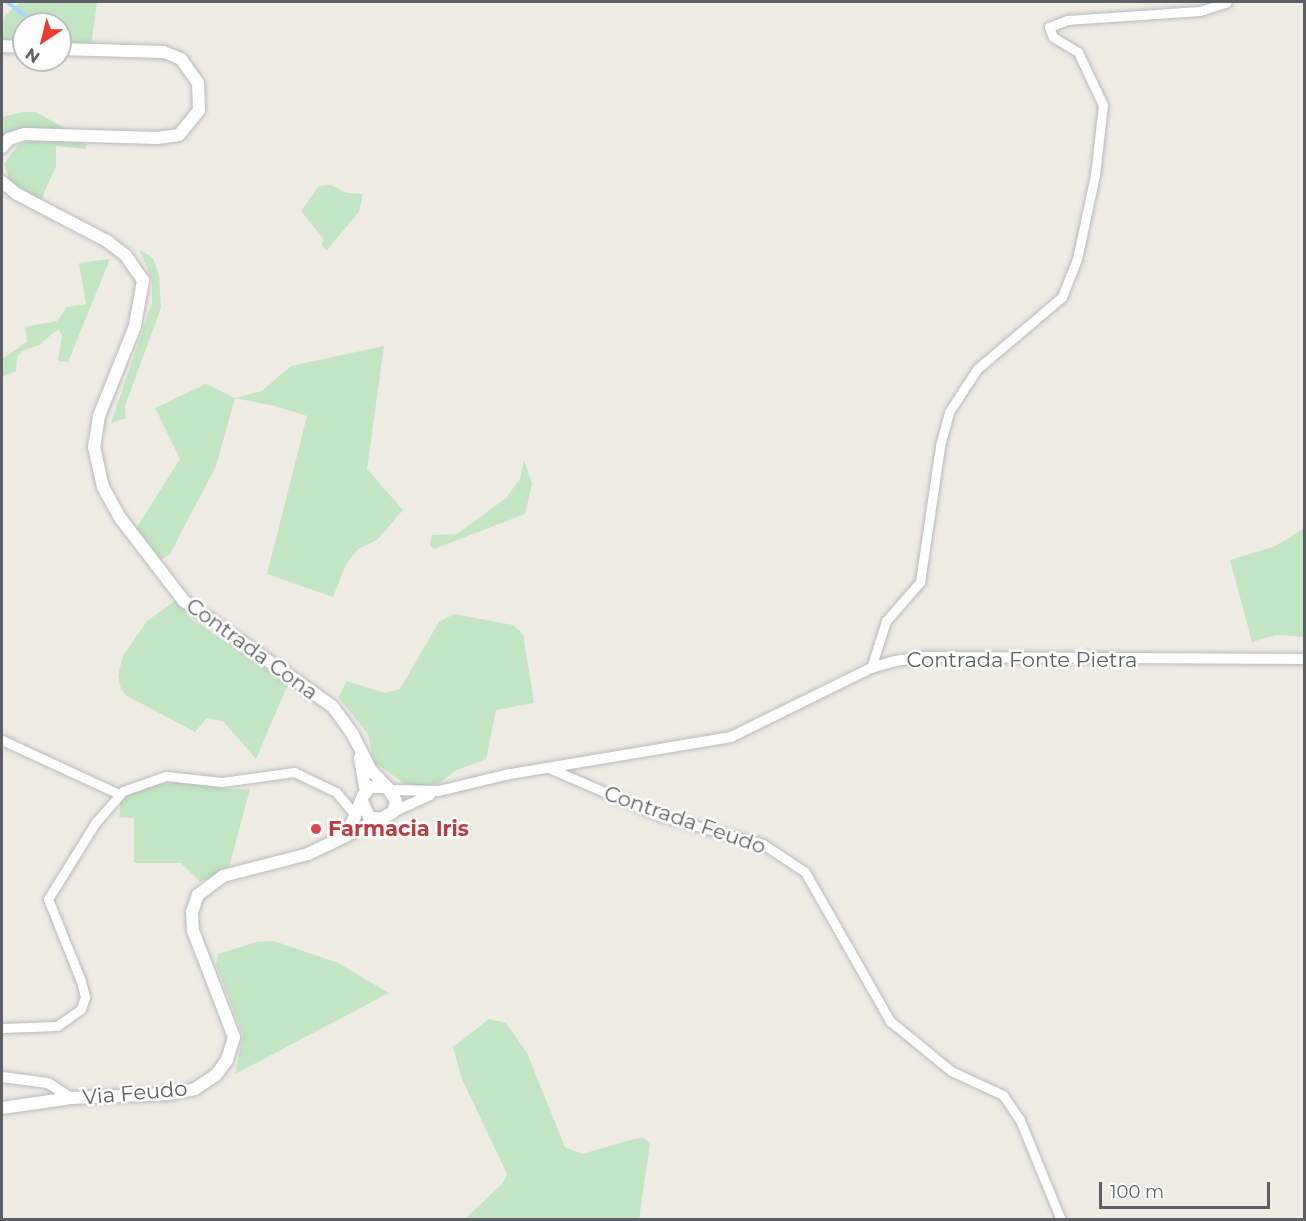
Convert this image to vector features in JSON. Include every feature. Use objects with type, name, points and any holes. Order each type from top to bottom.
[{"type":"main road","points":[[2,147],[9,139],[24,134],[157,138],[179,135],[199,110],[198,83],[181,59],[164,52],[72,49]]},
{"type":"main road","name":"Contrada Cona","points":[[2,182],[17,194],[107,241],[126,256],[143,280],[135,326],[99,416],[94,447],[103,487],[121,519],[184,602],[333,707],[359,747],[370,769],[389,788]]},
{"type":"main road","name":"Contrada Cona","points":[[359,747],[364,796]]},
{"type":"main road","points":[[335,843],[356,816],[364,796],[376,785],[389,788],[396,801],[393,812],[381,819],[369,817],[364,796]]},
{"type":"main road","name":"Via Feudo","points":[[71,1098],[168,1094],[195,1089],[216,1075],[227,1060],[234,1037],[193,931],[192,912],[198,895],[223,876],[308,854],[381,819]]},
{"type":"main road","points":[[2,1108],[71,1098]]},
{"type":"street","points":[[871,668],[886,621],[920,582],[940,446],[949,412],[977,369],[1062,297],[1077,259],[1095,175],[1103,105],[1078,52],[1053,37],[1049,27],[1067,20],[1200,11],[1227,2]]},
{"type":"street","name":"Contrada Fonte Pietra","points":[[439,791],[549,768],[731,737],[871,668],[924,657],[1305,658]]},
{"type":"street","points":[[2,740],[119,794]]},
{"type":"street","name":"Contrada Feudo","points":[[549,768],[660,816],[763,844],[806,872],[890,1021],[951,1071],[1003,1095],[1020,1120],[1061,1220]]},
{"type":"street","points":[[2,1028],[57,1026],[81,1009],[85,997],[81,981],[48,899],[119,794],[143,781],[166,776],[222,782],[294,772],[336,792],[356,816]]},
{"type":"street","points":[[389,788],[439,791]]},
{"type":"street","points":[[393,812],[439,791]]},
{"type":"street","name":"Via Feudo","points":[[2,1077],[48,1083],[71,1098]]},
{"type":"green space","points":[[20,2],[97,2],[91,47],[72,45],[72,12],[12,12],[12,40],[2,39],[4,17]]},
{"type":"green space","points":[[22,112],[36,112],[68,130],[33,128],[13,131],[2,138],[2,117]]},
{"type":"green space","points":[[36,140],[86,143],[86,149],[56,146],[56,166],[40,202],[11,184],[4,164],[18,145]]},
{"type":"green space","points":[[331,185],[347,193],[363,194],[359,212],[327,250],[322,246],[323,238],[301,211],[319,186]]},
{"type":"green space","points":[[140,250],[153,258],[159,275],[161,308],[125,406],[126,418],[111,423],[152,303],[152,280]]},
{"type":"green space","points":[[110,259],[68,362],[58,361],[62,335],[58,329],[39,345],[22,351],[17,357],[16,371],[2,377],[2,359],[27,342],[25,327],[57,321],[67,307],[86,304],[79,263]]},
{"type":"green space","points":[[384,346],[367,469],[403,510],[377,540],[358,549],[346,564],[333,597],[267,574],[307,416],[275,406],[235,398],[262,391],[291,366]]},
{"type":"green space","points":[[206,384],[235,398],[216,466],[170,554],[161,560],[137,527],[180,459],[155,408]]},
{"type":"green space","points":[[524,460],[532,484],[525,514],[434,549],[430,545],[432,535],[457,534],[506,498],[520,479]]},
{"type":"green space","points":[[1304,529],[1304,637],[1276,635],[1252,642],[1230,560],[1273,547]]},
{"type":"green space","points":[[175,601],[191,619],[288,684],[256,759],[223,721],[207,718],[195,732],[127,696],[121,689],[118,675],[123,656],[147,621]]},
{"type":"green space","points":[[454,614],[513,625],[523,634],[534,703],[496,710],[486,759],[454,771],[440,783],[418,786],[404,783],[374,762],[368,734],[339,698],[346,681],[385,693],[400,689],[439,622]]},
{"type":"green space","points":[[189,781],[227,789],[250,789],[229,867],[200,882],[181,863],[134,863],[134,818],[119,817],[121,801],[133,793],[150,786]]},
{"type":"green space","points":[[274,941],[338,963],[389,993],[235,1074],[243,1035],[216,965],[218,954],[257,942]]},
{"type":"green space","points":[[489,1019],[506,1023],[527,1053],[565,1147],[582,1154],[634,1139],[644,1138],[650,1144],[639,1219],[465,1219],[503,1183],[507,1174],[462,1079],[453,1047]]},
{"type":"waterway","points":[[7,2],[20,12]]},
{"type":"place","name":"Farmacia Iris","points":[[316,829]]}]
